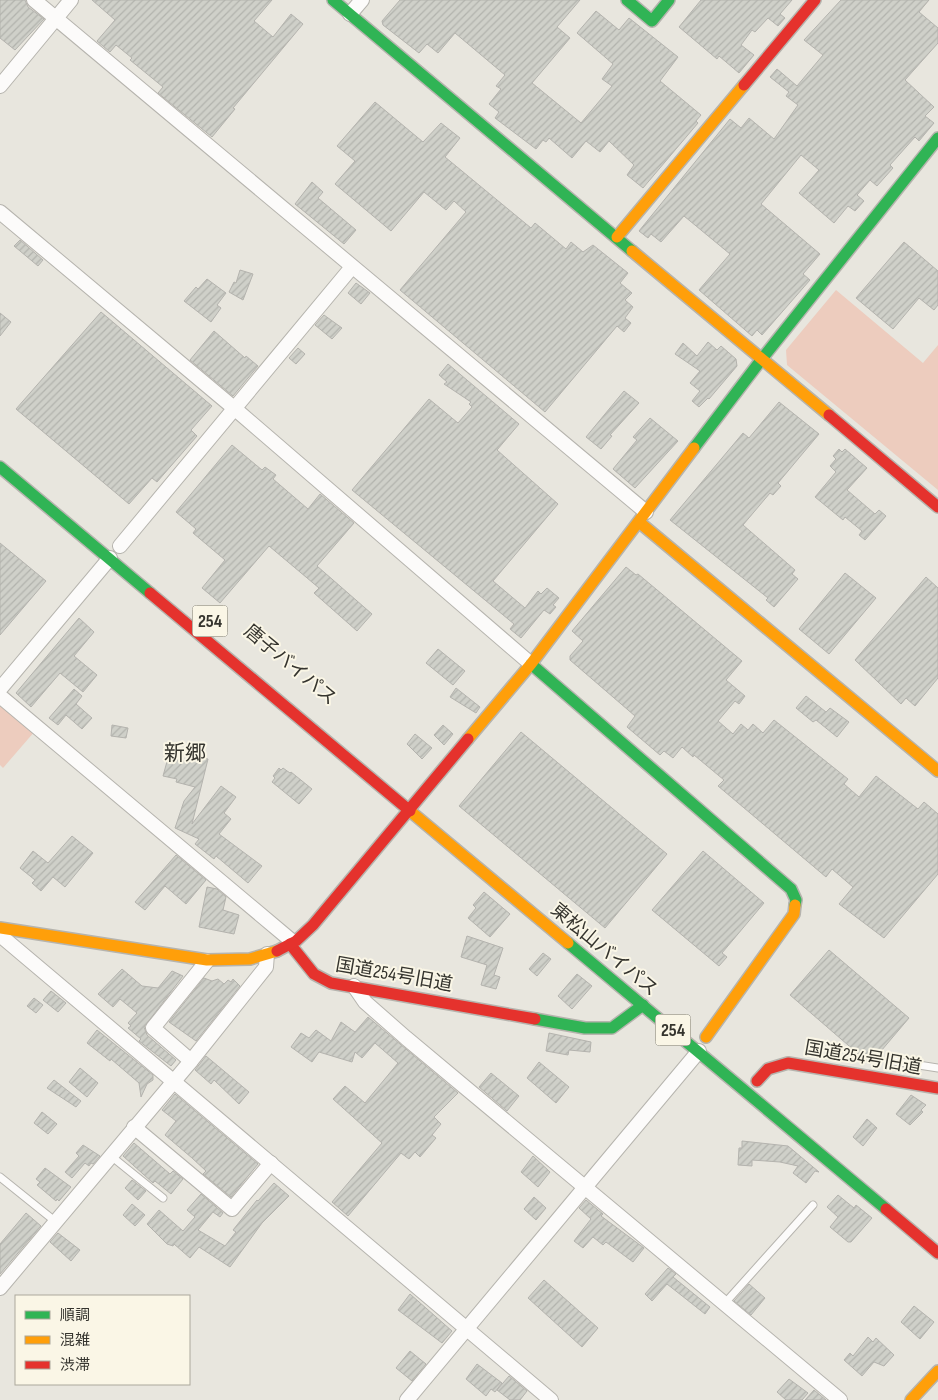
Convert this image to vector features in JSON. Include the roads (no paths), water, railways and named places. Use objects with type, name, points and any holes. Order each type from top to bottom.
[{"type":"main road","points":[[332,0],[938,507]]},
{"type":"main road","points":[[628,0],[652,20],[669,0]]},
{"type":"main road","points":[[616,237],[815,0]]},
{"type":"main road","points":[[0,928],[207,961],[244,960],[267,954],[292,943],[324,912],[408,808],[530,664],[761,360],[938,138]]},
{"type":"main road","name":"唐子バイパス","points":[[0,467],[408,808]]},
{"type":"main road","points":[[642,517],[938,771]]},
{"type":"main road","points":[[530,664],[791,889],[796,900],[794,914],[706,1037]]},
{"type":"main road","name":"東松山バイパス","points":[[408,808],[938,1252]]},
{"type":"main road","name":"国道254号旧道","points":[[292,943],[304,964],[322,980],[585,1028],[612,1028],[642,1005]]},
{"type":"main road","name":"国道254号旧道","points":[[757,1081],[768,1069],[788,1063],[938,1088]]},
{"type":"main road","points":[[911,1400],[938,1371]]},
{"type":"street","points":[[34,0],[352,267],[642,517]]},
{"type":"street","points":[[0,86],[71,0]]},
{"type":"street","points":[[350,14],[362,0]]},
{"type":"street","points":[[0,212],[234,408],[530,664]]},
{"type":"street","points":[[120,546],[352,267]]},
{"type":"street","points":[[0,689],[110,558]]},
{"type":"street","points":[[0,696],[292,943]]},
{"type":"street","points":[[0,935],[551,1400]]},
{"type":"street","points":[[0,1288],[172,1081],[191,1061],[266,967],[267,954]]},
{"type":"street","points":[[191,1061],[153,1028],[207,961]]},
{"type":"street","points":[[354,986],[365,1002],[406,1038],[586,1186],[840,1400]]},
{"type":"street","points":[[407,1400],[699,1051]]},
{"type":"street","points":[[134,1127],[232,1209],[271,1163]]},
{"type":"lane","points":[[893,1061],[938,1068]]},
{"type":"lane","points":[[110,1155],[163,1198]]},
{"type":"lane","points":[[0,1177],[56,1222]]},
{"type":"lane","points":[[725,1303],[813,1205]]},
{"type":"district","name":"新郷","points":[[185,753]]}]
